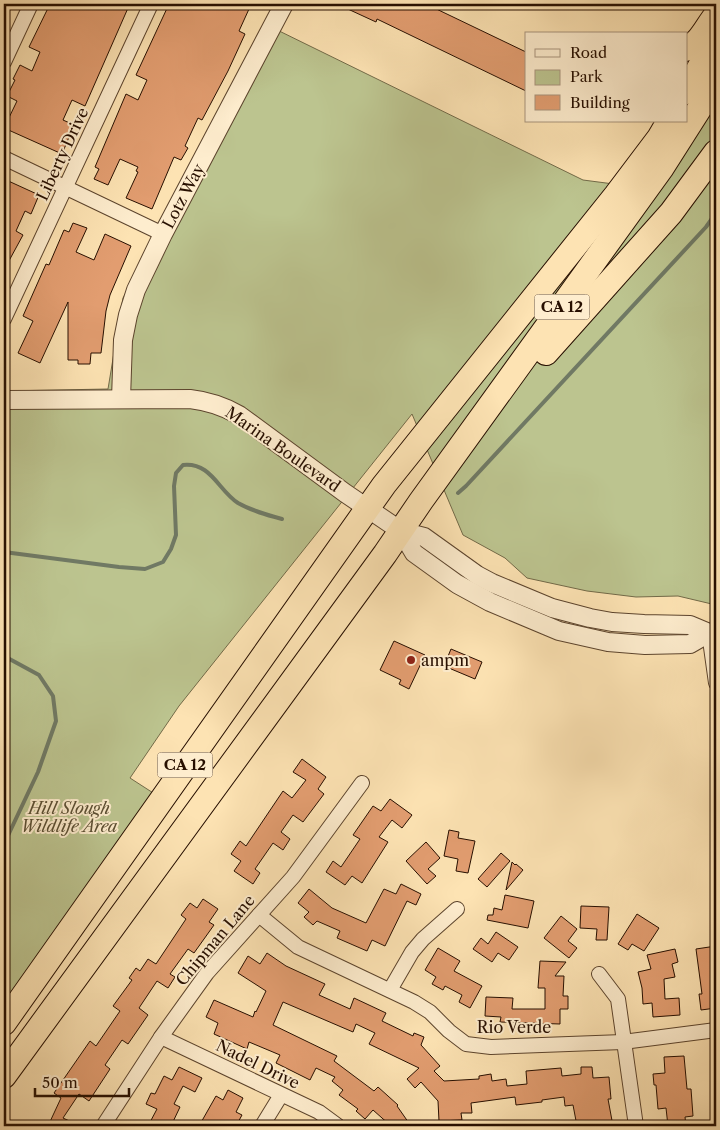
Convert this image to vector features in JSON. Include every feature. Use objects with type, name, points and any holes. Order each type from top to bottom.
[{"type":"highway","points":[[688,48],[703,35],[716,15]]},
{"type":"highway","points":[[688,88],[716,36]]},
{"type":"highway","name":"CA 12","points":[[4,1076],[401,531],[661,169],[716,79]]},
{"type":"highway","name":"CA 12","points":[[4,1023],[367,508],[438,415],[616,195],[664,127]]},
{"type":"highway","points":[[490,406],[529,372],[635,254],[671,213],[716,152]]},
{"type":"street","points":[[4,62],[31,4]]},
{"type":"street","name":"Liberty Drive","points":[[4,318],[151,4]]},
{"type":"street","name":"Lotz Way","points":[[121,399],[123,340],[136,290],[163,234],[284,4]]},
{"type":"street","points":[[4,158],[163,234]]},
{"type":"street","name":"Marina Boulevard","points":[[4,400],[190,399],[207,401],[225,407],[239,415],[401,531],[424,537],[477,575],[492,583],[552,608],[590,618],[612,622],[690,625],[713,632]]},
{"type":"street","name":"Marina Boulevard","points":[[401,531],[414,553],[457,584],[515,614],[559,631],[608,642],[629,644],[690,644],[713,632]]},
{"type":"street","points":[[515,614],[520,606],[526,605],[552,608]]},
{"type":"street","points":[[713,632],[716,683]]},
{"type":"street","name":"Chipman Lane","points":[[103,1126],[125,1089],[212,967],[293,877],[362,783]]},
{"type":"street","points":[[390,990],[412,952],[423,939],[457,909]]},
{"type":"street","name":"Rio Verde","points":[[259,915],[298,947],[414,1002],[430,1012],[449,1031],[466,1044],[492,1047],[623,1042],[716,1030]]},
{"type":"street","points":[[599,974],[618,999],[636,1126]]},
{"type":"street","name":"Nadel Drive","points":[[161,1037],[319,1112],[338,1126]]},
{"type":"street","points":[[262,1126],[281,1095]]},
{"type":"green space","name":"Hill Slough Wildlife Area","points":[[267,25],[583,180],[652,189],[680,122],[688,122],[688,104],[716,37],[716,605],[678,596],[636,597],[587,591],[527,578],[505,558],[463,535],[412,414],[179,706],[130,778],[161,798],[4,1023],[4,391],[108,389],[123,298]]},
{"type":"building","points":[[50,4],[120,4],[128,8],[85,106],[72,100],[63,120],[74,125],[62,154],[4,128],[17,101],[7,96],[15,80],[13,79],[20,65],[32,71],[40,52],[29,47]]},
{"type":"building","points":[[169,4],[239,4],[249,9],[239,31],[245,34],[228,71],[202,120],[198,118],[185,146],[188,148],[181,160],[174,157],[152,209],[126,198],[138,172],[136,171],[138,167],[120,159],[108,185],[94,179],[99,169],[95,167],[126,94],[138,100],[147,80],[136,75]]},
{"type":"building","points":[[337,4],[426,4],[525,52],[525,91],[377,19],[376,22]]},
{"type":"building","points":[[4,179],[39,195],[31,214],[25,211],[16,231],[23,235],[4,270]]},
{"type":"building","points":[[73,223],[87,228],[76,252],[94,260],[105,234],[131,246],[110,295],[101,353],[91,353],[90,364],[78,364],[78,360],[68,360],[68,302],[40,363],[18,353],[33,321],[23,316],[46,264],[49,265],[64,230],[69,232]]},
{"type":"building","points":[[394,641],[425,655],[409,689],[399,684],[401,680],[380,670]]},
{"type":"building","points":[[451,649],[482,662],[475,679],[444,666]]},
{"type":"building","points":[[302,759],[326,777],[318,789],[324,794],[303,822],[293,815],[281,832],[290,839],[283,850],[273,843],[255,869],[260,873],[253,884],[234,871],[241,861],[231,854],[240,841],[246,846],[283,791],[292,798],[306,780],[293,772]]},
{"type":"building","points":[[390,799],[412,815],[402,828],[392,820],[379,837],[388,842],[362,883],[352,876],[345,885],[326,872],[333,861],[341,867],[360,839],[353,835],[373,806],[381,811]]},
{"type":"building","points":[[449,830],[459,832],[458,838],[475,841],[468,873],[456,871],[458,859],[444,856]]},
{"type":"building","points":[[426,842],[440,858],[428,869],[436,876],[427,884],[406,861]]},
{"type":"building","points":[[501,853],[510,861],[487,887],[478,879]]},
{"type":"building","points":[[512,862],[523,870],[506,890]]},
{"type":"building","points":[[401,884],[421,894],[416,905],[407,901],[385,946],[372,940],[367,951],[337,938],[340,931],[317,921],[313,925],[304,917],[309,912],[298,903],[309,889],[332,908],[366,923],[384,889],[396,894]]},
{"type":"building","points":[[505,895],[534,901],[528,928],[487,920],[488,915],[493,915],[494,908],[502,910]]},
{"type":"building","points":[[203,899],[218,909],[209,922],[214,925],[194,953],[188,949],[170,974],[175,977],[168,988],[157,981],[139,1008],[148,1015],[128,1044],[122,1040],[105,1065],[110,1069],[89,1101],[79,1094],[63,1118],[80,1126],[48,1126],[61,1098],[54,1093],[90,1041],[96,1046],[120,1011],[113,1006],[132,980],[129,978],[136,968],[140,971],[148,959],[156,964],[186,919],[181,915],[190,903],[197,908]]},
{"type":"building","points":[[581,906],[609,907],[607,940],[596,940],[597,929],[580,928]]},
{"type":"building","points":[[637,914],[659,928],[644,951],[632,944],[628,950],[618,944]]},
{"type":"building","points":[[561,916],[577,929],[568,941],[577,948],[569,958],[544,938]]},
{"type":"building","points":[[496,932],[518,947],[509,960],[498,953],[492,962],[473,949],[481,938],[488,944]]},
{"type":"building","points":[[716,946],[716,1008],[701,1010],[699,994],[702,994],[696,949]]},
{"type":"building","points":[[438,948],[460,961],[454,971],[482,986],[470,1008],[459,1002],[462,995],[445,986],[443,990],[432,984],[436,977],[425,970]]},
{"type":"building","points":[[675,949],[678,962],[672,964],[675,977],[664,979],[665,999],[679,998],[680,1015],[653,1017],[652,1003],[643,1004],[638,972],[651,969],[647,955]]},
{"type":"building","points":[[267,953],[286,966],[325,984],[319,995],[350,1009],[354,998],[386,1013],[382,1021],[413,1036],[414,1033],[424,1037],[421,1045],[440,1066],[434,1071],[444,1081],[479,1079],[479,1076],[491,1074],[492,1081],[506,1079],[507,1086],[527,1084],[526,1071],[561,1068],[562,1076],[581,1074],[581,1067],[592,1067],[593,1078],[609,1077],[611,1099],[608,1099],[613,1126],[577,1126],[573,1105],[565,1106],[564,1097],[516,1105],[515,1097],[471,1103],[472,1113],[461,1113],[462,1120],[439,1121],[438,1101],[421,1082],[415,1088],[407,1079],[419,1068],[369,1044],[375,1033],[356,1024],[353,1032],[283,1002],[273,1025],[337,1056],[334,1061],[374,1091],[378,1087],[398,1105],[411,1126],[391,1126],[373,1110],[365,1119],[356,1111],[358,1109],[339,1095],[343,1090],[332,1081],[335,1077],[316,1068],[310,1080],[276,1063],[280,1055],[249,1042],[247,1049],[214,1034],[218,1023],[206,1017],[214,1000],[253,1017],[266,991],[238,973],[248,956],[260,964]]},
{"type":"building","points":[[540,961],[566,962],[555,976],[564,976],[563,996],[568,996],[568,1009],[560,1009],[560,1024],[500,1022],[501,1017],[485,1016],[486,997],[513,998],[512,1009],[545,1009],[545,988],[538,988]]},
{"type":"building","points":[[684,1056],[687,1089],[691,1089],[693,1116],[685,1117],[686,1126],[668,1126],[666,1108],[658,1109],[653,1074],[665,1073],[664,1057]]},
{"type":"building","points":[[179,1067],[202,1078],[195,1092],[183,1086],[174,1104],[180,1107],[171,1126],[148,1126],[157,1109],[146,1104],[151,1093],[155,1094],[164,1076],[172,1080]]},
{"type":"building","points":[[228,1090],[243,1098],[236,1112],[242,1115],[236,1126],[199,1126],[216,1096],[223,1100]]},
{"type":"waterway","points":[[458,493],[706,227],[716,213]]},
{"type":"waterway","points":[[4,552],[145,569],[163,562],[171,549],[176,535],[174,486],[176,473],[183,465],[193,465],[207,472],[238,503],[254,511],[282,519]]},
{"type":"waterway","points":[[4,656],[39,675],[53,696],[56,721],[38,772],[4,844]]},
{"type":"place","name":"ampm","points":[[411,660]]}]
